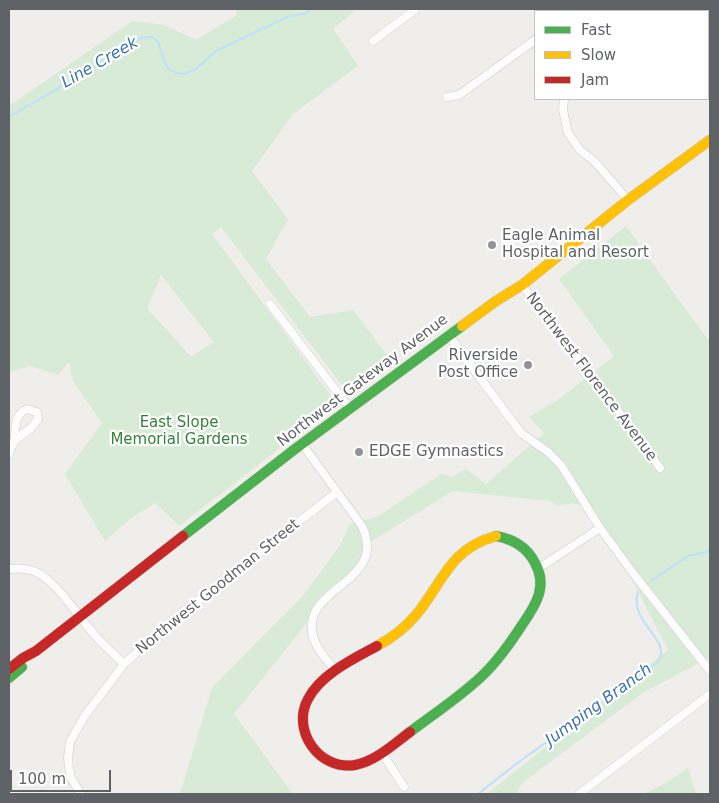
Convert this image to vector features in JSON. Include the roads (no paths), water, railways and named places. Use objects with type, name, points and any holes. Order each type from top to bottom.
[{"type":"main road","name":"Northwest Gateway Avenue","points":[[9,669],[36,651],[302,444],[496,301],[522,285],[628,200],[710,140]]},
{"type":"main road","points":[[496,536],[508,538],[519,543],[530,552],[539,568],[542,582],[540,598],[495,662],[473,684],[366,763],[355,766],[341,766],[330,763],[317,754],[309,743],[301,724],[302,711],[307,699],[315,688],[336,672],[362,654],[388,641],[407,626],[462,550],[483,538],[496,536]]},
{"type":"main road","name":"Northwest Gateway Avenue","points":[[9,678],[36,651]]},
{"type":"street","points":[[373,41],[416,9]]},
{"type":"street","points":[[447,98],[459,95],[534,43]]},
{"type":"street","points":[[564,100],[563,110],[568,133],[580,150],[596,162],[628,200]]},
{"type":"street","name":"Northwest Florence Avenue","points":[[522,285],[660,468]]},
{"type":"street","points":[[270,304],[350,409]]},
{"type":"street","points":[[449,336],[518,429],[548,452],[561,465],[600,528],[710,671]]},
{"type":"street","points":[[9,454],[14,441]]},
{"type":"street","points":[[302,444],[366,534],[366,556],[356,574],[318,606],[313,616],[313,637],[336,672]]},
{"type":"street","name":"Northwest Goodman Street","points":[[81,794],[74,784],[69,768],[70,742],[84,717],[124,664],[165,626],[337,492]]},
{"type":"street","points":[[539,568],[600,528]]},
{"type":"street","points":[[9,569],[26,569],[48,579],[102,643],[124,664]]},
{"type":"street","points":[[579,794],[710,694]]},
{"type":"street","points":[[382,753],[404,787]]},
{"type":"waterway","name":"Line Creek","points":[[9,117],[93,68],[121,47],[140,38],[152,37],[156,40],[169,69],[184,74],[196,69],[216,51],[287,17],[306,13],[311,9]]},
{"type":"waterway","name":"Jumping Branch","points":[[651,581],[688,556],[710,551]]},
{"type":"waterway","name":"Jumping Branch","points":[[478,794],[516,764],[657,663],[661,655],[661,648],[638,611],[638,592]]},
{"type":"place","name":"Eagle Animal Hospital and Resort","points":[[492,245]]},
{"type":"place","name":"Riverside Post Office","points":[[528,365]]},
{"type":"place","name":"EDGE Gymnastics","points":[[359,452]]},
{"type":"park label","name":"East Slope Memorial Gardens","points":[[179,432]]}]
